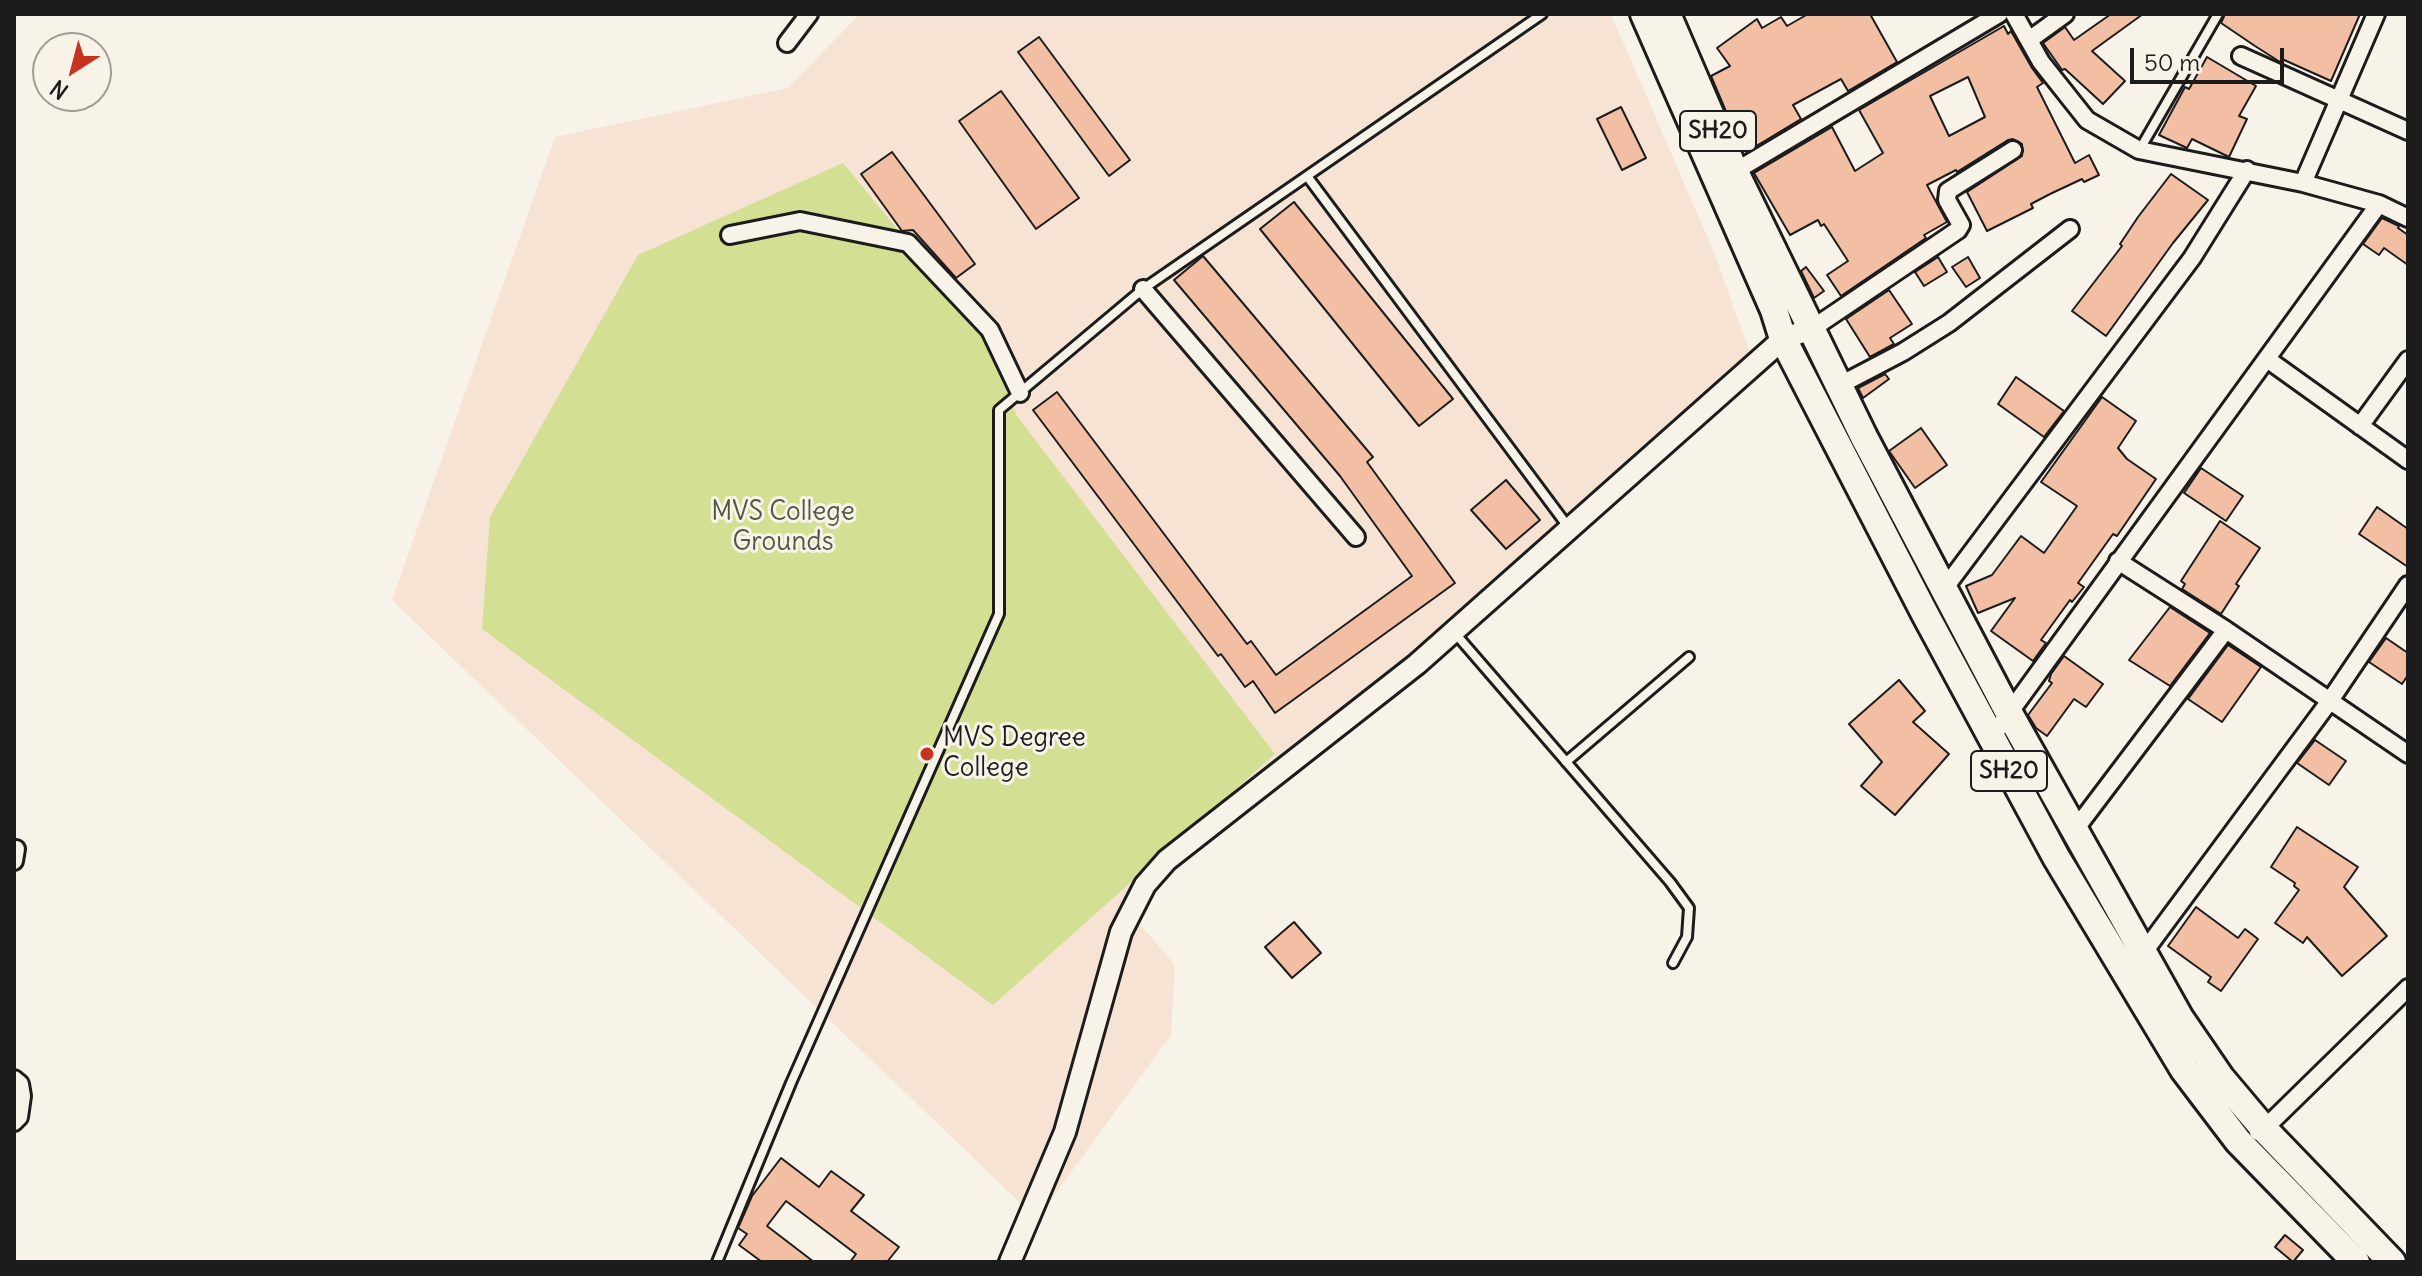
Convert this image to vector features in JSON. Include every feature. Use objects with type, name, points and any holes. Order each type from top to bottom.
[{"type":"main road","name":"SH20","points":[[1644,14],[1726,176],[1813,328],[2009,713],[2180,1018],[2221,1078],[2264,1129],[2392,1262]]},
{"type":"main road","name":"SH20","points":[[1667,14],[1783,339],[2056,857],[2184,1070],[2238,1141],[2356,1262]]},
{"type":"street","points":[[787,43],[809,14]]},
{"type":"street","points":[[1726,176],[1999,14]]},
{"type":"street","points":[[2014,14],[2041,62],[2087,120],[2139,150],[2303,183],[2379,204],[2408,218]]},
{"type":"street","points":[[2029,40],[2065,14]]},
{"type":"street","points":[[2303,183],[2376,14]]},
{"type":"street","points":[[2241,56],[2408,131]]},
{"type":"street","points":[[1010,1262],[1065,1132],[1114,953],[1132,907],[1145,885],[1167,860],[1454,632],[1783,339],[1813,328],[1958,230],[1961,225],[1947,200],[1948,191],[2013,150]]},
{"type":"street","points":[[1944,589],[2192,258],[2247,170]]},
{"type":"street","points":[[1991,738],[2379,204]]},
{"type":"street","points":[[730,235],[800,221],[908,243],[990,330],[1020,393]]},
{"type":"street","points":[[1840,385],[1891,359],[1949,323],[2070,229]]},
{"type":"street","points":[[1143,289],[1356,537]]},
{"type":"street","points":[[2267,359],[2408,460]]},
{"type":"street","points":[[2360,426],[2408,360]]},
{"type":"street","points":[[2118,561],[2408,754]]},
{"type":"street","points":[[2125,976],[2329,702],[2408,585]]},
{"type":"street","points":[[2074,831],[2226,630]]},
{"type":"street","points":[[2238,1141],[2264,1129],[2408,988]]},
{"type":"street","points":[[14,1079],[20,1084],[22,1096],[19,1117],[14,1122]]},
{"type":"lane","points":[[717,1262],[791,1083],[999,614],[999,410],[1143,289],[1542,14]]},
{"type":"lane","points":[[2139,150],[2218,14]]},
{"type":"lane","points":[[1307,176],[1569,529]]},
{"type":"lane","points":[[1454,632],[1689,908],[1687,937],[1673,963]]},
{"type":"lane","points":[[1566,762],[1689,657]]},
{"type":"shaded area","name":"MVS Degree College","points":[[860,14],[1611,14],[1716,257],[1754,365],[1126,908],[1175,965],[1171,1035],[1037,1219],[392,600],[555,137],[788,88]]},
{"type":"green space","name":"MVS College Grounds","points":[[843,163],[980,330],[1017,416],[1275,754],[993,1005],[482,629],[490,517],[638,255]]},
{"type":"building","points":[[1808,14],[1870,14],[1897,62],[1848,91],[1841,79],[1793,105],[1801,119],[1748,151],[1733,128],[1711,76],[1730,66],[1717,48],[1757,19],[1762,28],[1781,17],[1787,26]]},
{"type":"building","points":[[2111,14],[2143,14],[2092,51],[2125,81],[2103,104],[2065,69],[2062,70],[2043,43],[2065,27],[2074,40]]},
{"type":"building","points":[[2225,14],[2360,14],[2331,81],[2282,59],[2280,62],[2221,23]]},
{"type":"building","points":[[2004,26],[2008,34],[2011,31],[2043,83],[2037,87],[2075,163],[2089,155],[2099,175],[2084,182],[2082,179],[2050,194],[2031,204],[2033,208],[1987,231],[1967,192],[2022,156],[2022,144],[2008,140],[1957,172],[1927,185],[1947,222],[1924,235],[1926,238],[1841,296],[1827,275],[1848,261],[1824,224],[1821,226],[1818,220],[1790,235],[1754,173],[1832,127],[1855,171],[1883,153],[1859,110]],"holes":[[[1968,77],[1985,117],[1949,136],[1930,96]]]},
{"type":"building","points":[[1039,37],[1130,160],[1109,176],[1018,52]]},
{"type":"building","points":[[2207,57],[2256,86],[2239,116],[2247,119],[2229,157],[2192,139],[2187,148],[2159,135],[2185,87],[2189,89]]},
{"type":"building","points":[[1001,91],[1079,198],[1036,229],[959,121]]},
{"type":"building","points":[[1621,107],[1646,158],[1622,170],[1597,119]]},
{"type":"building","points":[[892,152],[975,264],[956,278],[913,230],[902,231],[861,174]]},
{"type":"building","points":[[2171,174],[2208,200],[2106,336],[2072,311],[2122,246],[2120,244],[2138,217]]},
{"type":"building","points":[[1294,202],[1453,399],[1419,426],[1260,229]]},
{"type":"building","points":[[2382,218],[2399,226],[2408,235],[2408,265],[2384,248],[2379,255],[2363,244]]},
{"type":"building","points":[[1203,256],[1373,457],[1367,462],[1455,583],[1275,713],[1253,681],[1245,687],[1221,654],[1218,656],[1033,410],[1057,392],[1247,644],[1251,641],[1276,675],[1412,576],[1340,476],[1174,280]]},
{"type":"building","points":[[1938,257],[1947,272],[1924,286],[1915,272]]},
{"type":"building","points":[[1968,257],[1980,278],[1966,287],[1952,267]]},
{"type":"building","points":[[1806,267],[1824,291],[1814,298],[1801,271]]},
{"type":"building","points":[[1889,290],[1912,324],[1890,338],[1894,344],[1870,357],[1846,319]]},
{"type":"building","points":[[1885,374],[1889,379],[1863,398],[1858,388]]},
{"type":"building","points":[[2016,377],[2064,411],[2044,437],[1998,404]]},
{"type":"building","points":[[2102,397],[2136,421],[2118,448],[2127,459],[2156,479],[2117,536],[2113,534],[2078,583],[2084,587],[2072,602],[2070,600],[2041,640],[2046,643],[2033,661],[1991,631],[2015,598],[1978,613],[1966,586],[1992,575],[2021,536],[2044,553],[2077,506],[2041,482]]},
{"type":"building","points":[[1921,428],[1947,465],[1915,488],[1889,451]]},
{"type":"building","points":[[2201,468],[2243,496],[2226,521],[2184,493]]},
{"type":"building","points":[[1506,480],[1540,520],[1506,549],[1471,510]]},
{"type":"building","points":[[2377,507],[2408,529],[2408,567],[2359,534]]},
{"type":"building","points":[[2220,521],[2260,548],[2221,614],[2182,589],[2185,584],[2181,581]]},
{"type":"building","points":[[2170,607],[2210,633],[2170,686],[2129,660]]},
{"type":"building","points":[[2386,638],[2408,653],[2408,675],[2402,684],[2369,662]]},
{"type":"building","points":[[2228,645],[2261,667],[2222,722],[2188,699]]},
{"type":"building","points":[[2064,656],[2103,684],[2086,707],[2074,699],[2047,736],[2036,728],[2028,715],[2052,683],[2049,681],[2051,674]]},
{"type":"building","points":[[1899,680],[1925,711],[1913,722],[1949,754],[1895,815],[1861,786],[1882,762],[1849,724]]},
{"type":"building","points":[[2315,740],[2346,761],[2329,785],[2297,763]]},
{"type":"building","points":[[2297,827],[2358,867],[2344,887],[2387,936],[2342,976],[2307,937],[2303,943],[2275,923],[2299,890],[2295,883],[2271,867]]},
{"type":"building","points":[[2196,907],[2238,938],[2245,929],[2258,939],[2221,991],[2208,982],[2211,977],[2168,946]]},
{"type":"building","points":[[1294,922],[1321,953],[1292,978],[1265,947]]},
{"type":"building","points":[[781,1158],[819,1187],[831,1171],[864,1195],[851,1211],[899,1247],[887,1262],[850,1262],[856,1254],[786,1201],[767,1226],[814,1262],[762,1262],[739,1245],[747,1234],[738,1228],[752,1196]]},
{"type":"building","points":[[2285,1235],[2303,1250],[2293,1262],[2275,1247]]},
{"type":"place","name":"MVS Degree College","points":[[927,754]]}]
